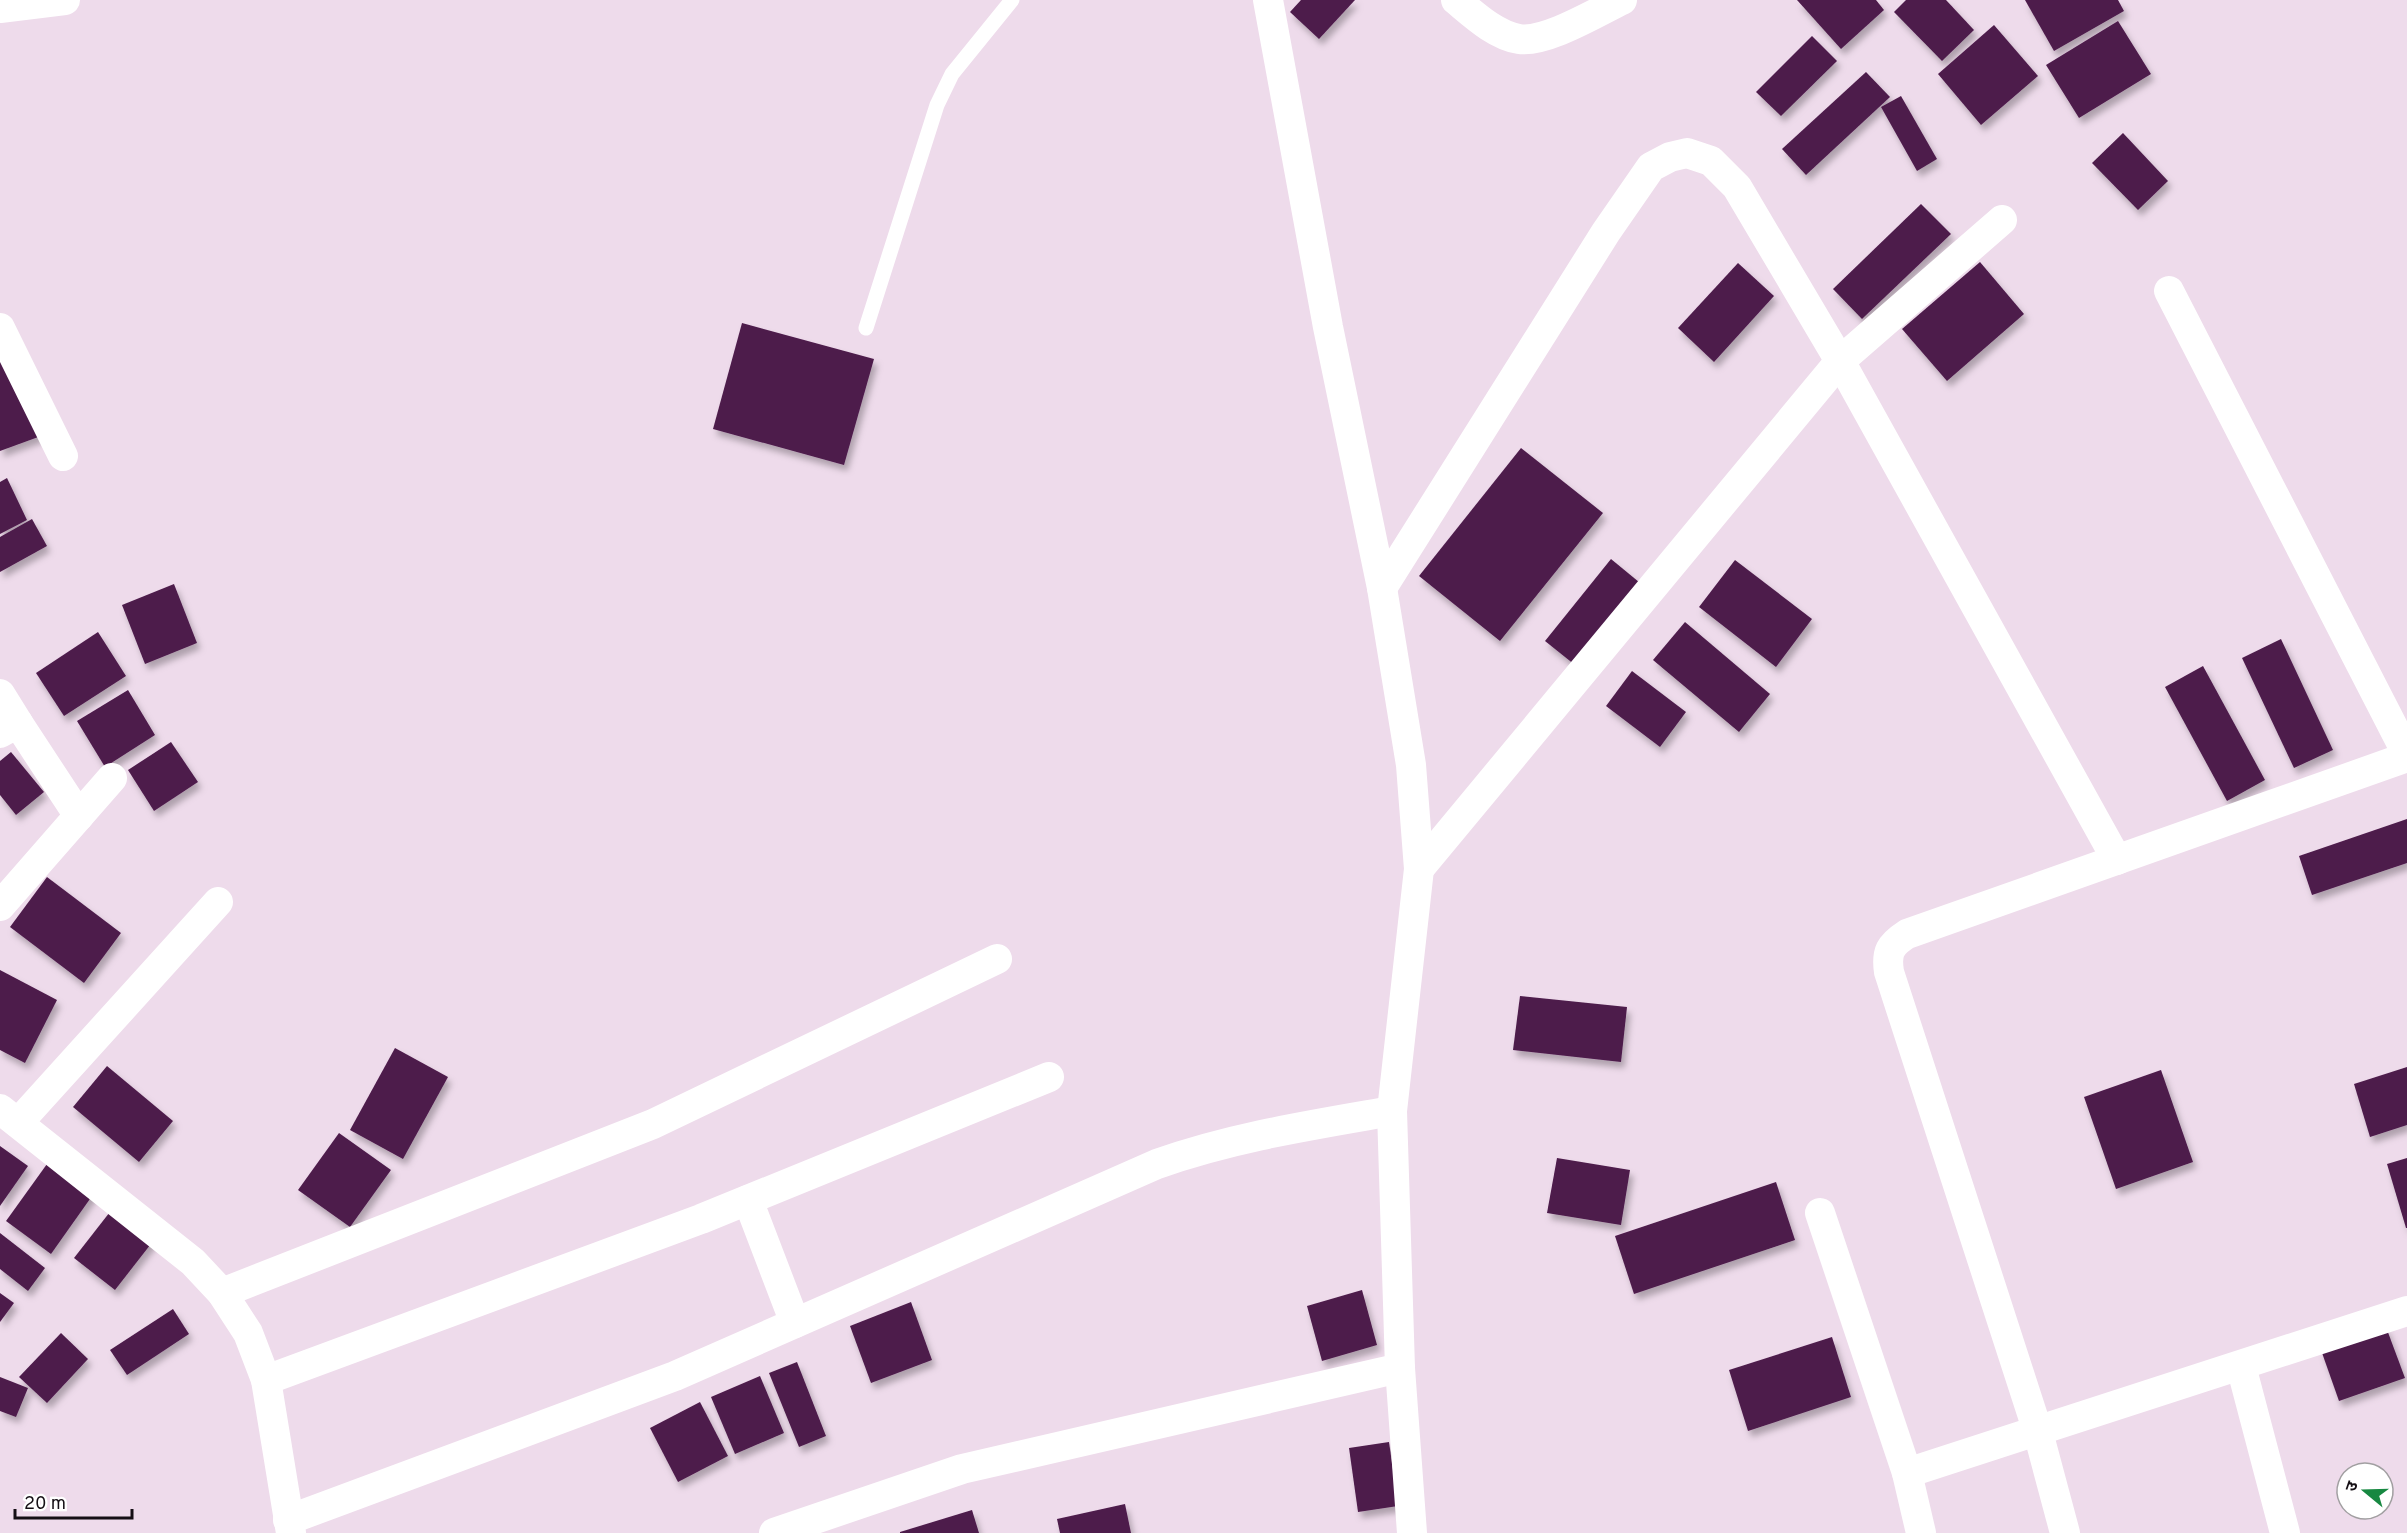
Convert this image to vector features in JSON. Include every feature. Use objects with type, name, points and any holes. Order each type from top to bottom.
[{"type":"street","points":[[0,8],[65,0]]},
{"type":"street","points":[[1268,0],[1328,327],[1382,588],[1411,765],[1419,869],[1392,1111],[1400,1368],[1412,1533]]},
{"type":"street","points":[[1456,0],[1504,33],[1518,39],[1534,39],[1622,0]]},
{"type":"street","points":[[1382,588],[1606,232],[1651,167],[1670,157],[1688,153],[1711,161],[1737,187],[1840,362],[2117,860]]},
{"type":"street","points":[[1419,869],[1840,362],[2002,220]]},
{"type":"street","points":[[2066,1533],[2038,1432],[1889,972],[1887,956],[1893,943],[1907,934],[2407,755],[2169,291]]},
{"type":"street","points":[[0,328],[63,456]]},
{"type":"street","points":[[0,694],[9,728],[79,816]]},
{"type":"street","points":[[0,906],[112,778]]},
{"type":"street","points":[[218,902],[9,1116],[193,1262],[222,1293],[248,1333],[266,1380],[289,1527],[675,1376],[1157,1164],[1203,1148],[1260,1134],[1392,1111]]},
{"type":"street","points":[[222,1293],[653,1124],[997,959]]},
{"type":"street","points":[[266,1380],[748,1200],[1049,1077]]},
{"type":"street","points":[[748,1200],[795,1323]]},
{"type":"street","points":[[1820,1214],[1907,1473],[1921,1533]]},
{"type":"street","points":[[1907,1473],[2407,1311]]},
{"type":"street","points":[[2241,1366],[2285,1533]]},
{"type":"street","points":[[774,1533],[962,1469],[1400,1368]]},
{"type":"lane","points":[[866,328],[937,105],[952,74],[1012,0]]},
{"type":"building","points":[[1301,0],[1355,0],[1319,39],[1290,12]]},
{"type":"building","points":[[1797,0],[1876,0],[1884,10],[1841,49]]},
{"type":"building","points":[[1906,0],[1946,0],[1974,30],[1942,61],[1894,12]]},
{"type":"building","points":[[2025,0],[2118,0],[2124,11],[2054,51]]},
{"type":"building","points":[[2118,21],[2151,74],[2079,118],[2046,65]]},
{"type":"building","points":[[1994,25],[2038,76],[1981,125],[1938,74]]},
{"type":"building","points":[[1812,36],[1837,61],[1781,116],[1756,92]]},
{"type":"building","points":[[1866,72],[1890,97],[1806,175],[1782,149]]},
{"type":"building","points":[[1901,96],[1937,159],[1917,171],[1881,107]]},
{"type":"building","points":[[2123,133],[2168,181],[2138,210],[2092,163]]},
{"type":"building","points":[[1921,204],[1951,234],[1862,319],[1833,289]]},
{"type":"building","points":[[1980,262],[2024,314],[1947,381],[1902,329]]},
{"type":"building","points":[[1738,263],[1774,296],[1714,362],[1678,328]]},
{"type":"building","points":[[742,323],[874,359],[844,465],[713,429]]},
{"type":"building","points":[[0,348],[41,436],[0,451]]},
{"type":"building","points":[[1521,448],[1603,513],[1500,641],[1419,576]]},
{"type":"building","points":[[7,478],[27,520],[0,534],[0,482]]},
{"type":"building","points":[[32,519],[47,546],[0,572],[0,537]]},
{"type":"building","points":[[1611,559],[1645,587],[1580,669],[1545,641]]},
{"type":"building","points":[[1735,560],[1812,619],[1776,667],[1699,607]]},
{"type":"building","points":[[174,584],[197,643],[145,664],[122,605]]},
{"type":"building","points":[[1685,622],[1770,694],[1739,732],[1653,660]]},
{"type":"building","points":[[98,632],[126,676],[64,716],[36,673]]},
{"type":"building","points":[[2281,639],[2333,750],[2294,768],[2242,658]]},
{"type":"building","points":[[2203,666],[2265,780],[2227,801],[2165,687]]},
{"type":"building","points":[[1632,671],[1686,712],[1660,747],[1606,706]]},
{"type":"building","points":[[128,690],[155,735],[105,767],[77,721]]},
{"type":"building","points":[[171,742],[198,782],[154,811],[128,770]]},
{"type":"building","points":[[11,752],[44,792],[16,815],[0,795],[0,761]]},
{"type":"building","points":[[2407,819],[2407,863],[2312,895],[2299,856]]},
{"type":"building","points":[[47,877],[121,933],[84,983],[10,927]]},
{"type":"building","points":[[0,970],[57,1000],[25,1063],[0,1050]]},
{"type":"building","points":[[1520,996],[1627,1007],[1621,1062],[1513,1050]]},
{"type":"building","points":[[395,1048],[448,1077],[403,1159],[350,1130]]},
{"type":"building","points":[[107,1066],[173,1121],[139,1162],[73,1107]]},
{"type":"building","points":[[2407,1067],[2407,1125],[2370,1137],[2354,1084]]},
{"type":"building","points":[[2161,1070],[2193,1162],[2116,1189],[2084,1097]]},
{"type":"building","points":[[339,1133],[391,1170],[350,1227],[298,1190]]},
{"type":"building","points":[[0,1146],[28,1166],[0,1206]]},
{"type":"building","points":[[52,1157],[97,1189],[51,1254],[6,1221]]},
{"type":"building","points":[[1557,1158],[1630,1170],[1621,1225],[1547,1213]]},
{"type":"building","points":[[2407,1158],[2407,1228],[2406,1228],[2387,1164]]},
{"type":"building","points":[[1776,1182],[1795,1240],[1634,1294],[1615,1236]]},
{"type":"building","points":[[113,1208],[154,1240],[115,1290],[74,1258]]},
{"type":"building","points":[[0,1233],[45,1268],[28,1291],[0,1269]]},
{"type":"building","points":[[1362,1290],[1377,1345],[1322,1361],[1307,1306]]},
{"type":"building","points":[[0,1293],[14,1303],[0,1322]]},
{"type":"building","points":[[911,1302],[932,1360],[871,1383],[850,1326]]},
{"type":"building","points":[[173,1309],[189,1334],[127,1375],[110,1350]]},
{"type":"building","points":[[2386,1327],[2405,1378],[2339,1401],[2321,1350]]},
{"type":"building","points":[[61,1333],[88,1359],[47,1403],[19,1377]]},
{"type":"building","points":[[1832,1337],[1851,1397],[1748,1431],[1729,1370]]},
{"type":"building","points":[[797,1362],[826,1436],[799,1447],[769,1373]]},
{"type":"building","points":[[760,1376],[784,1433],[735,1454],[711,1397]]},
{"type":"building","points":[[0,1377],[28,1388],[16,1417],[0,1411]]},
{"type":"building","points":[[700,1402],[728,1456],[678,1482],[650,1428]]},
{"type":"building","points":[[1389,1442],[1398,1506],[1358,1512],[1349,1448]]},
{"type":"building","points":[[1125,1504],[1131,1533],[1060,1533],[1057,1519]]},
{"type":"building","points":[[972,1510],[979,1533],[900,1533],[900,1532]]}]
